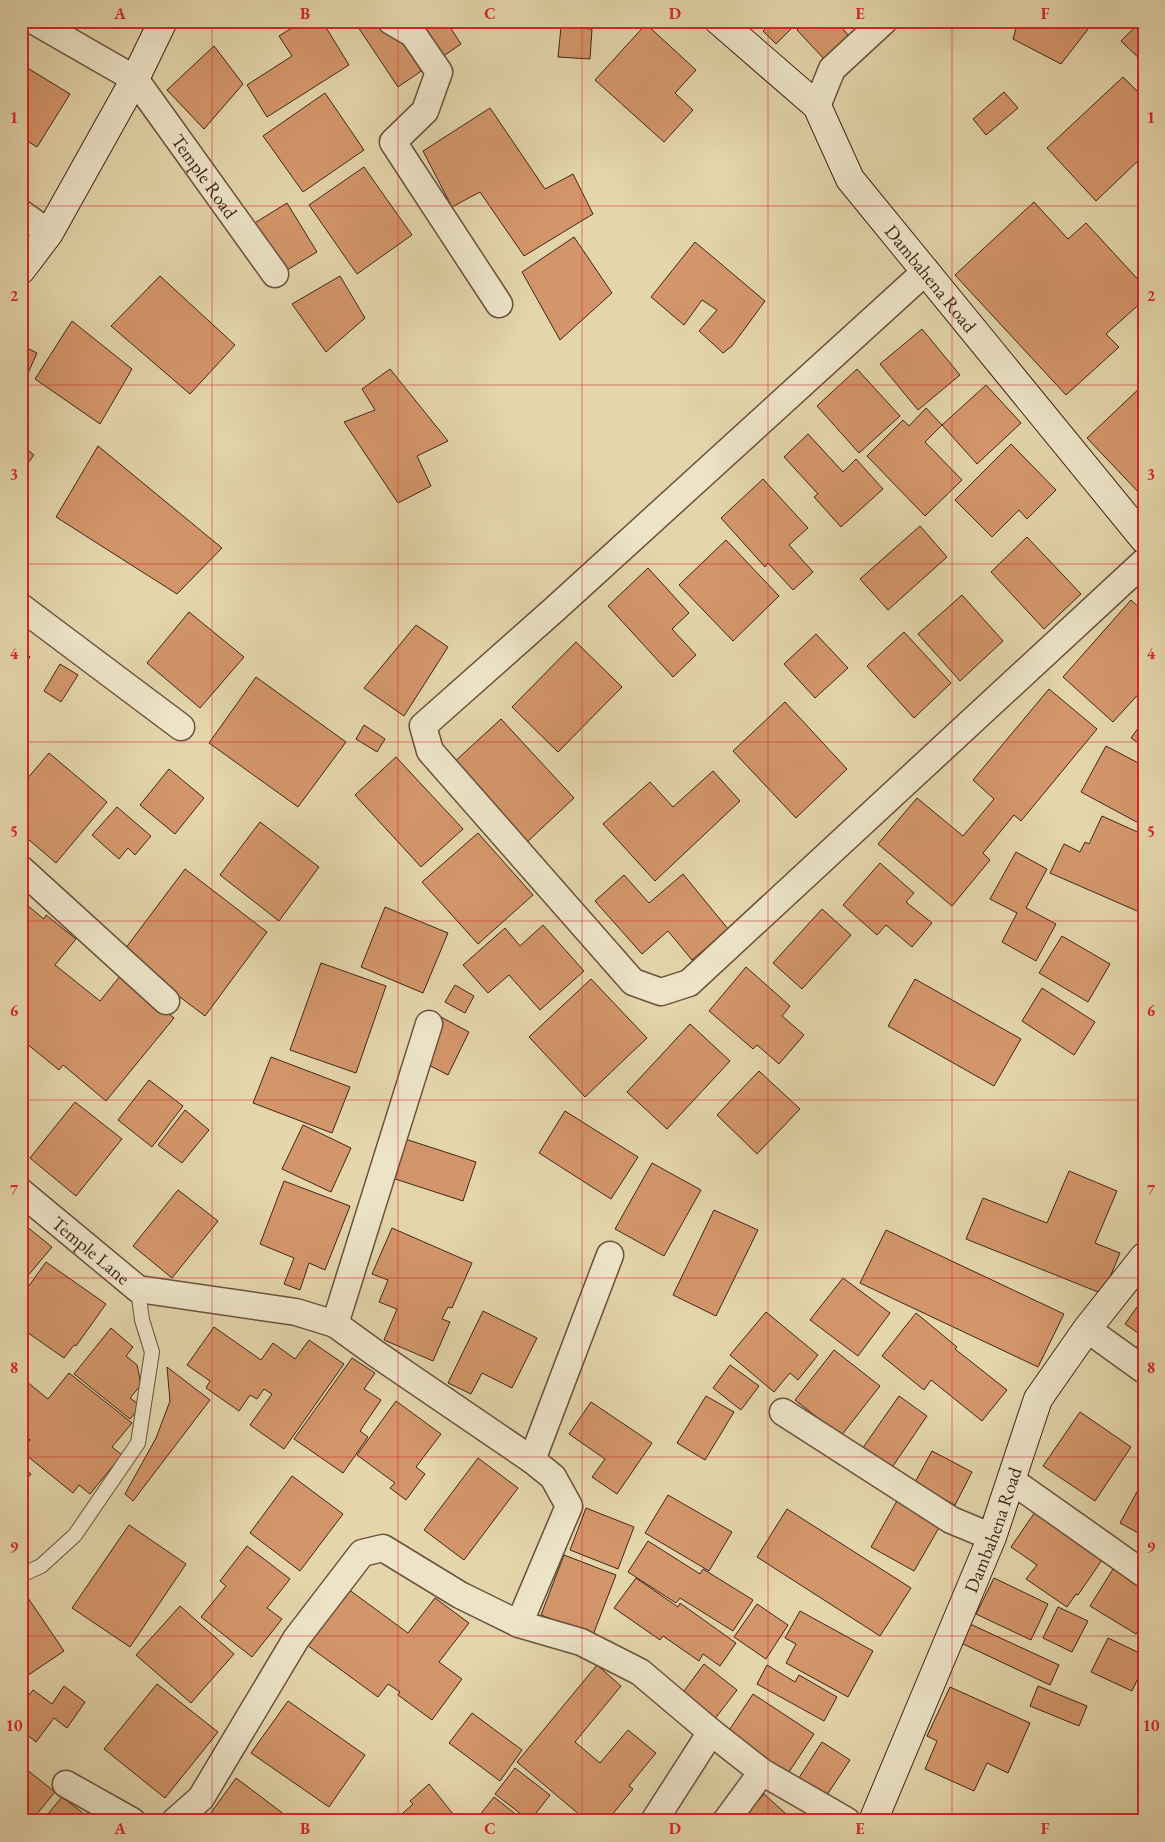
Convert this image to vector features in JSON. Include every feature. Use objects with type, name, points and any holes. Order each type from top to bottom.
[{"type":"street","points":[[34,21],[135,78]]},
{"type":"street","points":[[21,270],[50,233],[135,78],[163,21]]},
{"type":"street","points":[[391,21],[413,34],[439,72],[425,111],[393,142],[499,304]]},
{"type":"street","name":"Dambahena Road","points":[[719,21],[817,106],[850,179],[1144,539]]},
{"type":"street","points":[[817,106],[832,69],[884,21]]},
{"type":"street","name":"Temple Road","points":[[135,78],[275,274]]},
{"type":"street","points":[[21,213],[50,233]]},
{"type":"street","points":[[926,271],[423,726],[430,751],[633,982],[661,992],[689,983],[1144,562]]},
{"type":"street","points":[[21,607],[181,727]]},
{"type":"street","points":[[21,869],[166,1001]]},
{"type":"street","points":[[334,1324],[429,1024]]},
{"type":"street","name":"Temple Lane","points":[[21,1192],[138,1289]]},
{"type":"street","points":[[532,1460],[610,1255]]},
{"type":"street","name":"Dambahena Road","points":[[873,1821],[992,1537],[1038,1399],[1087,1329],[1144,1257]]},
{"type":"street","points":[[138,1289],[296,1312],[334,1324],[532,1460],[552,1476],[569,1506],[519,1624]]},
{"type":"street","points":[[1087,1329],[1144,1370]]},
{"type":"street","points":[[783,1412],[951,1520],[992,1537]]},
{"type":"street","points":[[1011,1480],[1144,1574]]},
{"type":"street","points":[[175,1821],[200,1798],[296,1639],[362,1553],[383,1548],[460,1595],[519,1624],[581,1642],[640,1672],[710,1732],[762,1772],[847,1821]]},
{"type":"street","points":[[654,1821],[710,1732]]},
{"type":"street","points":[[726,1821],[762,1772]]},
{"type":"street","points":[[66,1784],[132,1821]]},
{"type":"lane","points":[[21,1575],[41,1566],[75,1535],[138,1442],[152,1352],[142,1320],[138,1289]]},
{"type":"building","points":[[303,21],[322,21],[349,65],[267,117],[247,85],[292,56],[279,36]]},
{"type":"building","points":[[354,21],[446,21],[461,44],[398,87]]},
{"type":"building","points":[[773,21],[799,21],[776,44],[763,31]]},
{"type":"building","points":[[807,21],[836,21],[849,36],[824,59],[797,30]]},
{"type":"building","points":[[1018,21],[1090,21],[1092,24],[1061,64],[1013,39]]},
{"type":"building","points":[[1141,21],[1144,21],[1144,63],[1121,41]]},
{"type":"building","points":[[646,24],[696,70],[675,93],[693,110],[664,142],[595,80]]},
{"type":"building","points":[[561,27],[592,29],[590,59],[558,57]]},
{"type":"building","points":[[214,46],[243,84],[204,129],[167,90]]},
{"type":"building","points":[[21,64],[70,94],[37,147],[21,137]]},
{"type":"building","points":[[1123,77],[1144,98],[1144,155],[1096,201],[1047,148]]},
{"type":"building","points":[[1004,92],[1018,108],[986,135],[973,119]]},
{"type":"building","points":[[325,93],[364,150],[303,192],[263,136]]},
{"type":"building","points":[[490,108],[545,189],[573,174],[593,214],[524,256],[480,192],[452,207],[423,151]]},
{"type":"building","points":[[364,167],[412,235],[357,274],[309,205]]},
{"type":"building","points":[[1034,202],[1068,239],[1086,223],[1144,286],[1144,300],[1106,334],[1119,347],[1066,395],[955,275]]},
{"type":"building","points":[[287,203],[317,252],[282,273],[253,224]]},
{"type":"building","points":[[574,237],[612,293],[560,340],[522,272]]},
{"type":"building","points":[[695,242],[765,301],[732,346],[723,353],[699,331],[717,310],[702,300],[684,325],[651,297]]},
{"type":"building","points":[[160,276],[235,345],[190,394],[111,326]]},
{"type":"building","points":[[340,276],[365,318],[326,352],[292,304]]},
{"type":"building","points":[[72,321],[132,369],[100,424],[35,379]]},
{"type":"building","points":[[922,329],[960,375],[918,410],[880,364]]},
{"type":"building","points":[[21,345],[37,353],[25,380],[21,379]]},
{"type":"building","points":[[390,369],[448,441],[417,456],[431,486],[398,503],[344,422],[375,410],[362,389]]},
{"type":"building","points":[[857,369],[900,416],[859,453],[817,406]]},
{"type":"building","points":[[1144,384],[1144,498],[1087,438]]},
{"type":"building","points":[[986,385],[1021,423],[977,464],[942,425]]},
{"type":"building","points":[[926,408],[942,425],[925,442],[962,480],[925,516],[867,456],[903,420],[909,426]]},
{"type":"building","points":[[808,434],[843,472],[856,459],[883,489],[841,527],[814,497],[818,494],[784,457]]},
{"type":"building","points":[[1011,444],[1056,490],[1027,519],[1019,510],[992,537],[955,500]]},
{"type":"building","points":[[21,445],[34,455],[22,471],[21,471]]},
{"type":"building","points":[[98,446],[222,548],[177,594],[56,517]]},
{"type":"building","points":[[763,479],[808,528],[789,545],[813,572],[793,590],[768,563],[765,567],[721,518]]},
{"type":"building","points":[[920,526],[947,557],[888,610],[860,579]]},
{"type":"building","points":[[1027,537],[1081,594],[1044,629],[991,572]]},
{"type":"building","points":[[726,540],[779,596],[733,641],[679,585]]},
{"type":"building","points":[[648,568],[689,613],[672,629],[696,655],[673,677],[608,606]]},
{"type":"building","points":[[962,595],[1003,641],[960,681],[918,634]]},
{"type":"building","points":[[1131,600],[1144,612],[1144,688],[1113,722],[1063,677]]},
{"type":"building","points":[[189,612],[244,657],[200,708],[147,663]]},
{"type":"building","points":[[416,625],[448,647],[404,716],[364,688]]},
{"type":"building","points":[[904,632],[951,683],[914,718],[867,666]]},
{"type":"building","points":[[816,634],[848,668],[815,698],[784,664]]},
{"type":"building","points":[[576,642],[622,687],[558,752],[512,707]]},
{"type":"building","points":[[21,649],[30,657],[21,667]]},
{"type":"building","points":[[60,664],[78,675],[61,702],[44,691]]},
{"type":"building","points":[[256,677],[346,742],[298,807],[209,743]]},
{"type":"building","points":[[1049,689],[1097,729],[1021,821],[1014,815],[983,853],[990,860],[952,906],[878,844],[917,798],[963,836],[994,799],[973,780]]},
{"type":"building","points":[[785,702],[847,769],[796,818],[733,751]]},
{"type":"building","points":[[501,719],[574,798],[526,843],[452,764]]},
{"type":"building","points":[[1144,720],[1144,747],[1131,738]]},
{"type":"building","points":[[364,725],[385,739],[377,752],[356,739]]},
{"type":"building","points":[[1106,746],[1144,766],[1144,826],[1081,792]]},
{"type":"building","points":[[49,753],[107,802],[56,863],[21,833],[21,786]]},
{"type":"building","points":[[396,757],[463,829],[421,867],[355,795]]},
{"type":"building","points":[[169,769],[204,798],[175,834],[140,805]]},
{"type":"building","points":[[713,771],[740,801],[655,881],[603,824],[650,782],[673,807]]},
{"type":"building","points":[[117,807],[151,836],[135,855],[128,848],[119,859],[92,835]]},
{"type":"building","points":[[1102,816],[1144,835],[1144,914],[1050,873],[1064,844],[1080,852],[1085,842],[1089,844]]},
{"type":"building","points":[[260,822],[319,867],[279,921],[220,875]]},
{"type":"building","points":[[478,833],[533,895],[478,944],[422,882]]},
{"type":"building","points":[[1016,852],[1047,869],[1026,908],[1056,924],[1036,961],[1002,942],[1017,913],[990,899]]},
{"type":"building","points":[[880,863],[914,893],[906,902],[932,923],[912,947],[886,925],[877,935],[843,905]]},
{"type":"building","points":[[185,869],[267,932],[205,1016],[122,953]]},
{"type":"building","points":[[683,874],[728,929],[692,960],[668,931],[642,954],[595,901],[624,875],[649,903]]},
{"type":"building","points":[[27,905],[44,919],[46,915],[76,939],[55,965],[100,1001],[121,975],[174,1018],[106,1101],[63,1065],[59,1070],[21,1039],[21,1000],[26,995],[21,992],[21,912]]},
{"type":"building","points":[[385,907],[448,933],[423,993],[361,967]]},
{"type":"building","points":[[822,909],[851,935],[802,989],[773,963]]},
{"type":"building","points":[[543,925],[584,971],[540,1010],[509,975],[488,993],[463,965],[505,928],[520,946]]},
{"type":"building","points":[[1062,936],[1110,964],[1088,1002],[1039,973]]},
{"type":"building","points":[[321,963],[386,986],[356,1073],[290,1050]]},
{"type":"building","points":[[746,967],[790,1006],[782,1016],[804,1035],[779,1064],[757,1045],[753,1049],[709,1011]]},
{"type":"building","points":[[591,979],[647,1038],[585,1097],[529,1037]]},
{"type":"building","points":[[915,979],[1021,1039],[994,1086],[888,1026]]},
{"type":"building","points":[[455,985],[474,996],[465,1013],[445,1002]]},
{"type":"building","points":[[1042,988],[1095,1022],[1074,1055],[1022,1021]]},
{"type":"building","points":[[441,1017],[469,1032],[448,1075],[419,1060]]},
{"type":"building","points":[[690,1024],[730,1061],[667,1129],[627,1092]]},
{"type":"building","points":[[271,1057],[350,1087],[332,1133],[253,1103]]},
{"type":"building","points":[[759,1071],[800,1109],[757,1154],[717,1115]]},
{"type":"building","points":[[149,1080],[183,1106],[152,1147],[118,1120]]},
{"type":"building","points":[[75,1102],[122,1139],[76,1196],[30,1158]]},
{"type":"building","points":[[185,1110],[209,1130],[182,1163],[158,1145]]},
{"type":"building","points":[[565,1111],[638,1157],[611,1199],[539,1153]]},
{"type":"building","points":[[303,1125],[351,1148],[331,1192],[282,1169]]},
{"type":"building","points":[[402,1138],[476,1162],[463,1201],[389,1177]]},
{"type":"building","points":[[652,1163],[701,1190],[664,1256],[615,1229]]},
{"type":"building","points":[[1069,1171],[1117,1191],[1095,1243],[1120,1253],[1103,1294],[966,1239],[983,1198],[1047,1223]]},
{"type":"building","points":[[284,1181],[350,1206],[325,1270],[309,1263],[300,1290],[284,1284],[294,1258],[260,1244]]},
{"type":"building","points":[[178,1190],[218,1221],[172,1278],[133,1246]]},
{"type":"building","points":[[714,1210],[758,1230],[716,1316],[673,1295]]},
{"type":"building","points":[[21,1222],[52,1247],[21,1284]]},
{"type":"building","points":[[392,1228],[472,1263],[452,1308],[448,1307],[442,1319],[450,1322],[433,1361],[384,1340],[397,1309],[379,1302],[388,1280],[372,1274]]},
{"type":"building","points":[[886,1230],[1064,1314],[1038,1367],[860,1283]]},
{"type":"building","points":[[46,1262],[106,1304],[76,1346],[74,1345],[64,1358],[21,1328],[21,1297]]},
{"type":"building","points":[[843,1278],[890,1313],[858,1356],[810,1320]]},
{"type":"building","points":[[1144,1297],[1144,1337],[1125,1324]]},
{"type":"building","points":[[483,1311],[537,1338],[512,1388],[482,1373],[471,1394],[448,1383]]},
{"type":"building","points":[[766,1312],[818,1355],[798,1380],[790,1373],[774,1392],[730,1355]]},
{"type":"building","points":[[916,1313],[957,1347],[955,1349],[1007,1390],[982,1421],[931,1380],[924,1390],[882,1356]]},
{"type":"building","points":[[214,1327],[261,1360],[273,1343],[295,1359],[309,1340],[344,1364],[284,1449],[250,1425],[272,1394],[264,1389],[257,1399],[250,1395],[239,1411],[206,1388],[210,1381],[187,1365]]},
{"type":"building","points":[[111,1328],[133,1347],[126,1356],[137,1365],[140,1379],[140,1386],[130,1398],[141,1406],[130,1419],[74,1374]]},
{"type":"building","points":[[1144,1337],[1144,1355],[1135,1349]]},
{"type":"building","points":[[834,1350],[880,1386],[841,1436],[795,1400]]},
{"type":"building","points":[[352,1358],[375,1373],[364,1389],[381,1400],[360,1431],[368,1437],[343,1473],[294,1439]]},
{"type":"building","points":[[730,1365],[759,1386],[741,1410],[713,1388]]},
{"type":"building","points":[[167,1367],[210,1400],[133,1501],[125,1494],[156,1438],[170,1401]]},
{"type":"building","points":[[69,1373],[132,1423],[112,1447],[122,1455],[90,1494],[79,1485],[73,1493],[21,1451],[30,1440],[26,1436],[21,1441],[21,1377],[48,1399]]},
{"type":"building","points":[[706,1396],[734,1412],[705,1460],[677,1443]]},
{"type":"building","points":[[899,1396],[927,1416],[891,1469],[862,1449]]},
{"type":"building","points":[[396,1401],[441,1434],[416,1467],[425,1474],[406,1500],[390,1488],[395,1483],[357,1455]]},
{"type":"building","points":[[591,1402],[652,1443],[617,1494],[592,1477],[605,1459],[569,1434]]},
{"type":"building","points":[[1080,1412],[1131,1447],[1095,1501],[1043,1466]]},
{"type":"building","points":[[932,1451],[972,1472],[955,1505],[914,1484]]},
{"type":"building","points":[[478,1458],[518,1488],[464,1560],[424,1530]]},
{"type":"building","points":[[21,1466],[31,1474],[21,1486]]},
{"type":"building","points":[[292,1476],[343,1514],[300,1571],[250,1533]]},
{"type":"building","points":[[1144,1479],[1144,1536],[1120,1523]]},
{"type":"building","points":[[668,1495],[732,1532],[709,1571],[645,1533]]},
{"type":"building","points":[[897,1501],[940,1526],[914,1571],[871,1547]]},
{"type":"building","points":[[586,1508],[634,1527],[618,1569],[570,1550]]},
{"type":"building","points":[[787,1509],[911,1588],[880,1636],[757,1557]]},
{"type":"building","points":[[1035,1512],[1102,1560],[1078,1595],[1076,1594],[1067,1607],[1026,1579],[1037,1565],[1011,1547]]},
{"type":"building","points":[[129,1525],[186,1564],[130,1647],[72,1608]]},
{"type":"building","points":[[648,1541],[700,1574],[703,1569],[753,1600],[733,1631],[680,1598],[676,1603],[628,1572]]},
{"type":"building","points":[[247,1546],[290,1579],[267,1608],[282,1619],[252,1657],[201,1617],[226,1586],[220,1581]]},
{"type":"building","points":[[564,1555],[616,1575],[593,1635],[541,1615]]},
{"type":"building","points":[[1113,1569],[1144,1588],[1144,1621],[1136,1634],[1090,1606]]},
{"type":"building","points":[[636,1578],[678,1607],[680,1603],[736,1643],[720,1666],[703,1654],[699,1661],[663,1636],[660,1640],[614,1608]]},
{"type":"building","points":[[994,1578],[1048,1604],[1031,1640],[976,1614]]},
{"type":"building","points":[[348,1589],[408,1633],[435,1598],[469,1623],[439,1662],[462,1679],[432,1720],[398,1695],[400,1692],[388,1684],[378,1697],[307,1645]]},
{"type":"building","points":[[28,1598],[64,1651],[21,1680],[21,1603]]},
{"type":"building","points":[[757,1604],[788,1625],[766,1659],[734,1637]]},
{"type":"building","points":[[180,1606],[234,1654],[191,1703],[136,1655]]},
{"type":"building","points":[[1058,1607],[1088,1621],[1072,1652],[1043,1638]]},
{"type":"building","points":[[800,1611],[873,1651],[848,1697],[786,1663],[796,1644],[785,1638]]},
{"type":"building","points":[[970,1624],[1059,1665],[1050,1685],[961,1643]]},
{"type":"building","points":[[1108,1638],[1144,1655],[1144,1665],[1132,1691],[1091,1672]]},
{"type":"building","points":[[704,1664],[737,1690],[711,1724],[678,1699]]},
{"type":"building","points":[[597,1665],[621,1686],[575,1742],[600,1763],[628,1730],[656,1753],[629,1786],[633,1789],[607,1821],[587,1821],[517,1762]]},
{"type":"building","points":[[767,1665],[795,1682],[799,1675],[837,1697],[824,1721],[757,1684]]},
{"type":"building","points":[[157,1684],[218,1732],[165,1798],[104,1749]]},
{"type":"building","points":[[64,1686],[85,1702],[67,1728],[54,1718],[36,1742],[21,1730],[21,1705],[33,1690],[52,1704]]},
{"type":"building","points":[[1038,1686],[1087,1706],[1079,1726],[1030,1706]]},
{"type":"building","points":[[950,1687],[1030,1723],[1008,1773],[987,1763],[974,1791],[925,1769],[937,1741],[927,1736]]},
{"type":"building","points":[[753,1694],[814,1734],[787,1775],[726,1735]]},
{"type":"building","points":[[288,1701],[365,1755],[329,1807],[251,1753]]},
{"type":"building","points":[[472,1713],[522,1750],[500,1781],[449,1743]]},
{"type":"building","points":[[822,1742],[850,1760],[825,1798],[797,1781]]},
{"type":"building","points":[[21,1765],[55,1792],[31,1821],[21,1821]]},
{"type":"building","points":[[515,1768],[550,1795],[530,1821],[495,1794]]},
{"type":"building","points":[[236,1778],[293,1821],[205,1821]]},
{"type":"building","points":[[429,1784],[457,1819],[455,1821],[394,1821],[413,1804],[410,1801]]},
{"type":"building","points":[[764,1794],[785,1813],[778,1821],[740,1821]]},
{"type":"building","points":[[62,1797],[92,1820],[42,1821]]},
{"type":"building","points":[[494,1797],[524,1821],[475,1821]]}]
